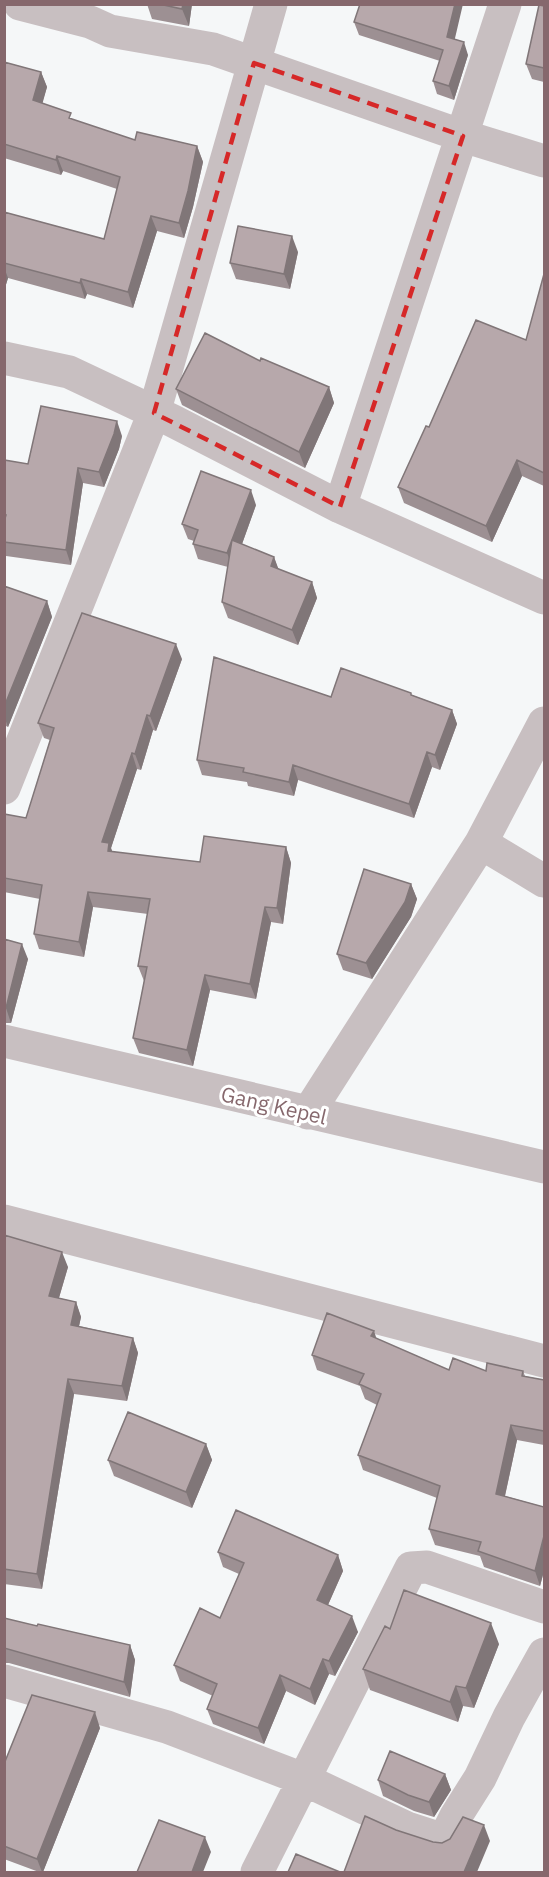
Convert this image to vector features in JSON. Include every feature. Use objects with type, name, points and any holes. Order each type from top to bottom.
[{"type":"street","points":[[20,4],[90,22],[110,31],[213,49],[463,136],[544,160]]},
{"type":"street","points":[[4,788],[154,413],[271,4]]},
{"type":"street","points":[[340,507],[505,4]]},
{"type":"street","points":[[4,358],[69,372],[340,507],[544,598]]},
{"type":"street","points":[[308,1113],[481,843],[544,723]]},
{"type":"street","points":[[481,843],[544,881]]},
{"type":"street","name":"Gang Kepel","points":[[4,1041],[544,1167]]},
{"type":"street","points":[[4,1221],[544,1361]]},
{"type":"street","points":[[257,1872],[411,1568],[427,1568],[544,1607]]},
{"type":"street","points":[[4,1681],[166,1727],[303,1779],[407,1828],[444,1840],[480,1778],[509,1717],[544,1654]]},
{"type":"highlighted area","points":[[254,63],[463,136],[340,507],[154,413]]},
{"type":"building","points":[[159,4],[183,4],[182,9]]},
{"type":"building","points":[[360,4],[455,4],[447,37],[464,42],[449,86],[433,81],[443,50],[354,22]]},
{"type":"building","points":[[539,5],[544,6],[544,68],[526,64]]},
{"type":"building","points":[[4,62],[41,72],[33,100],[71,113],[69,118],[135,140],[137,132],[197,146],[179,223],[151,216],[128,292],[81,279],[80,283],[4,263],[4,212],[104,239],[120,177],[57,156],[56,160],[4,144]]},
{"type":"building","points":[[238,226],[292,236],[284,274],[230,263]]},
{"type":"building","points":[[544,274],[544,473],[517,460],[486,526],[398,487],[426,426],[429,427],[476,320],[526,340]]},
{"type":"building","points":[[205,333],[260,361],[261,358],[329,387],[299,452],[176,389]]},
{"type":"building","points":[[41,406],[117,421],[99,472],[78,468],[66,550],[4,542],[6,515],[4,515],[4,460],[28,464]]},
{"type":"building","points":[[201,471],[251,490],[227,553],[193,544],[198,530],[182,524]]},
{"type":"building","points":[[232,540],[274,557],[271,566],[312,582],[292,630],[222,602]]},
{"type":"building","points":[[4,586],[47,601],[4,707]]},
{"type":"building","points":[[82,613],[176,644],[150,716],[147,715],[135,754],[132,753],[102,842],[109,843],[108,851],[200,862],[204,836],[286,847],[277,908],[265,907],[250,984],[205,975],[187,1050],[133,1038],[147,967],[138,966],[150,899],[88,892],[79,942],[34,934],[42,885],[4,878],[4,814],[26,818],[54,728],[38,723]]},
{"type":"building","points":[[214,657],[331,697],[341,668],[452,710],[435,755],[427,752],[409,804],[293,765],[289,782],[243,772],[244,768],[197,760]]},
{"type":"building","points":[[364,869],[411,884],[405,902],[366,963],[337,954]]},
{"type":"building","points":[[4,939],[22,944],[6,1008],[4,1008]]},
{"type":"building","points":[[4,1235],[62,1252],[49,1296],[76,1302],[71,1325],[133,1338],[122,1386],[68,1379],[37,1574],[4,1569]]},
{"type":"building","points":[[327,1313],[374,1331],[371,1336],[449,1370],[453,1358],[486,1371],[487,1363],[523,1371],[522,1376],[544,1380],[544,1431],[511,1425],[496,1494],[544,1507],[544,1536],[535,1571],[478,1551],[481,1542],[429,1529],[440,1486],[358,1455],[381,1394],[359,1384],[364,1374],[312,1355]]},
{"type":"building","points":[[128,1412],[206,1444],[186,1492],[108,1460]]},
{"type":"building","points":[[236,1510],[338,1555],[317,1600],[352,1616],[329,1661],[323,1659],[310,1689],[280,1675],[258,1728],[207,1709],[217,1684],[174,1665],[200,1608],[220,1618],[244,1563],[218,1552]]},
{"type":"building","points":[[404,1590],[491,1623],[466,1688],[456,1686],[450,1702],[363,1669],[385,1626],[390,1629]]},
{"type":"building","points":[[4,1618],[130,1645],[124,1682],[4,1648]]},
{"type":"building","points":[[32,1695],[95,1712],[37,1859],[4,1846],[4,1764]]},
{"type":"building","points":[[390,1751],[445,1774],[429,1802],[408,1795],[378,1780]]},
{"type":"building","points":[[365,1816],[396,1830],[442,1843],[450,1839],[463,1817],[484,1825],[464,1872],[344,1872]]},
{"type":"building","points":[[159,1820],[205,1837],[192,1872],[137,1872]]},
{"type":"building","points":[[296,1854],[340,1872],[288,1872]]}]
